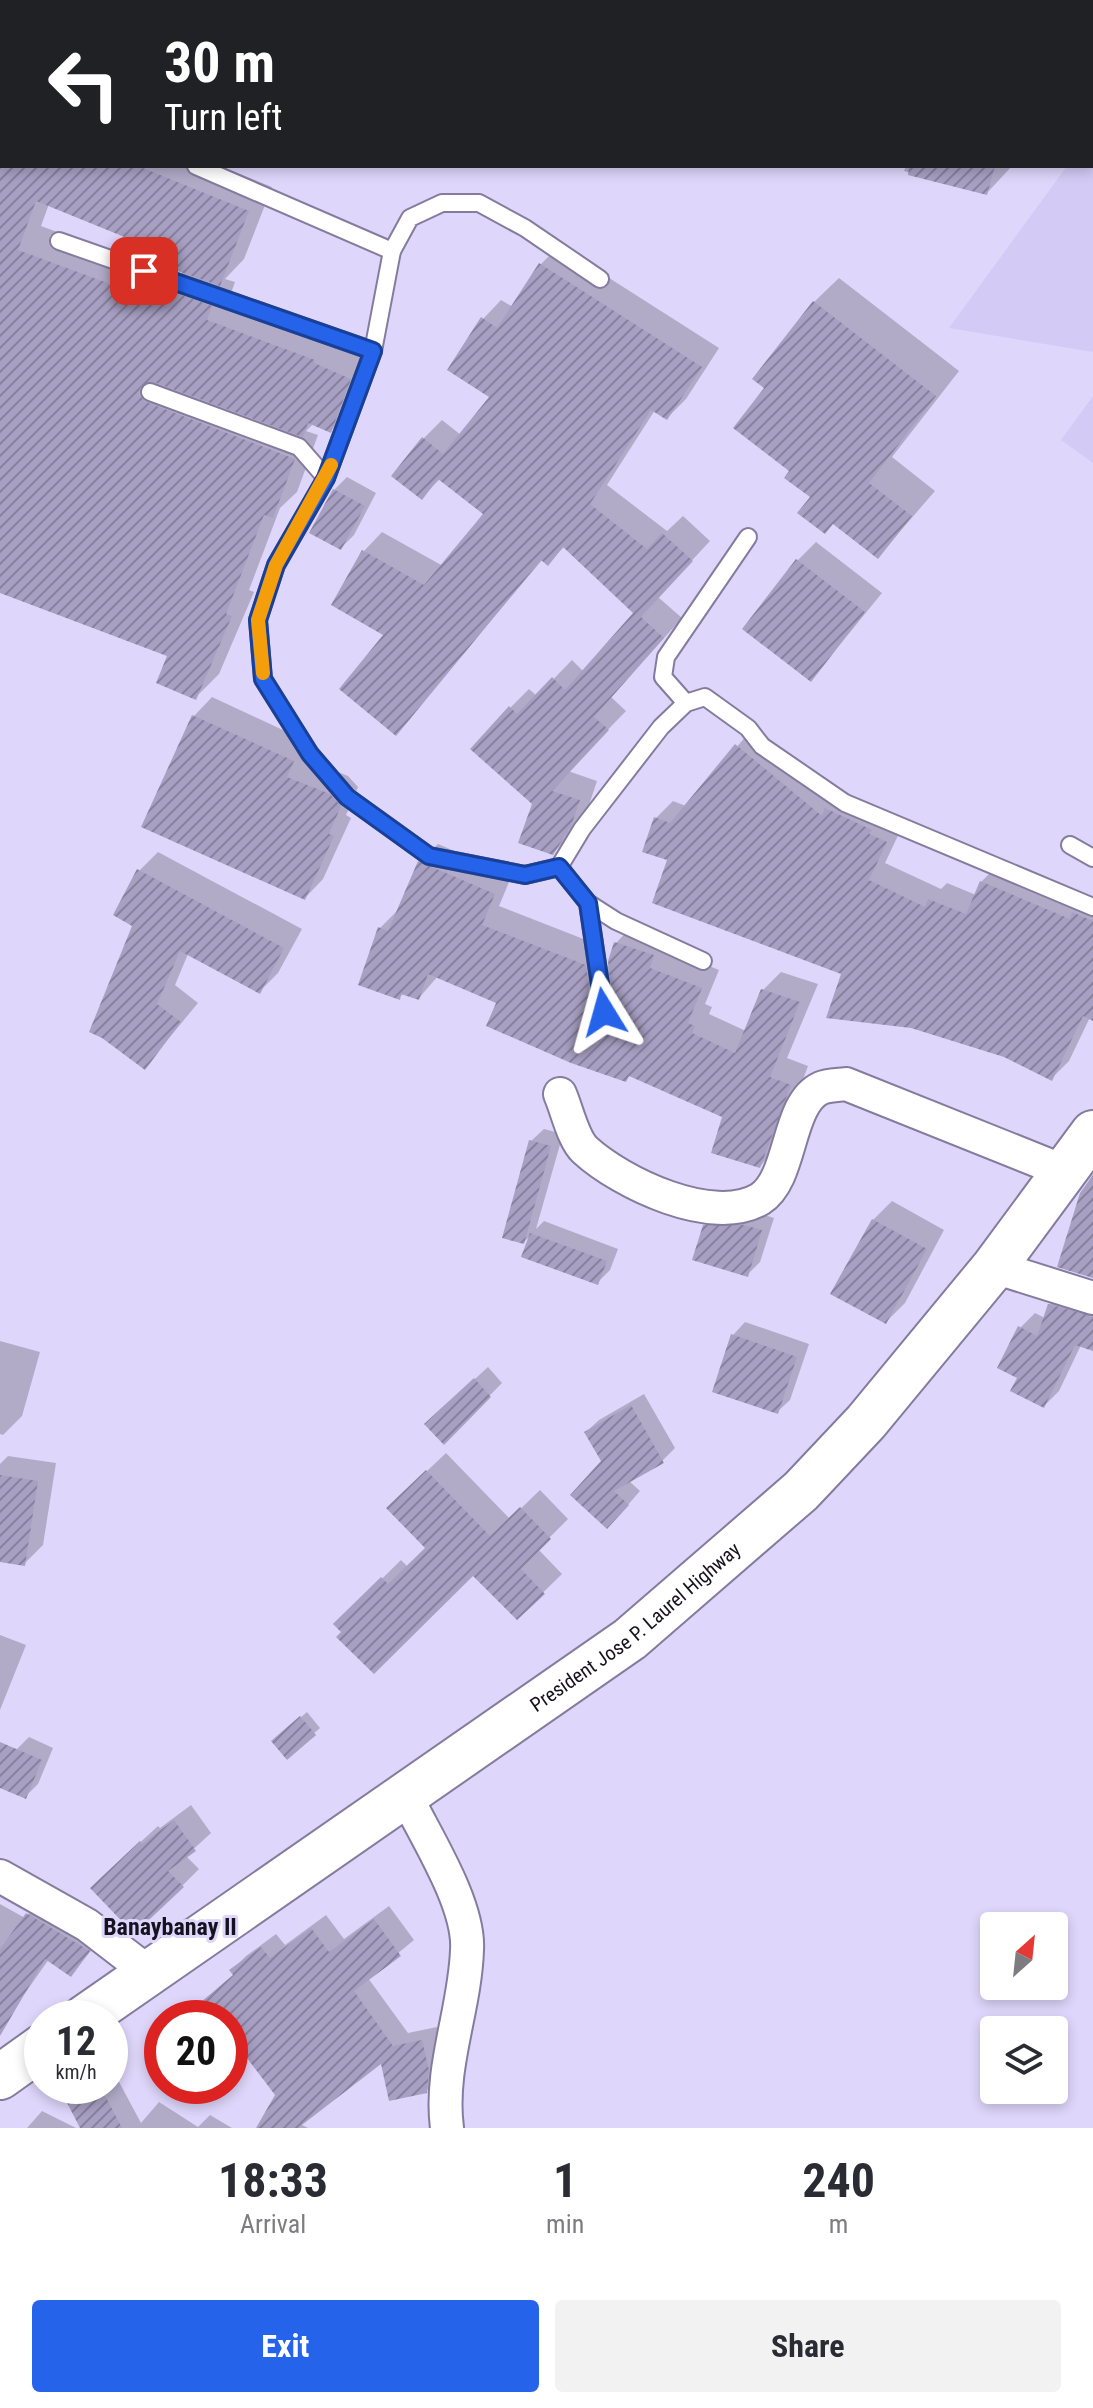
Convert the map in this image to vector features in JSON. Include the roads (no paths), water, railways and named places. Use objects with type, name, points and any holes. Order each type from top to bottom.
[{"type":"highway","name":"President Jose P. Laurel Highway","points":[[109,2000],[630,1639],[801,1491],[866,1422],[994,1267],[1093,1133]]},
{"type":"highway","points":[[0,2077],[24,2060]]},
{"type":"street","points":[[560,1094],[582,1148],[627,1179],[702,1208],[732,1209],[762,1198],[780,1169],[804,1104],[821,1088],[846,1084],[1066,1172]]},
{"type":"street","points":[[994,1267],[1093,1298]]},
{"type":"street","points":[[406,1796],[457,1902],[468,1948],[444,2100],[447,2128]]},
{"type":"street","points":[[0,1876],[87,1925],[148,1972]]},
{"type":"lane","points":[[201,168],[392,251]]},
{"type":"lane","points":[[600,279],[525,228],[479,203],[442,203],[410,218],[392,251],[373,351],[326,478],[276,565],[258,620],[263,679],[310,754],[347,797],[429,856],[525,875],[559,867],[582,829],[652,738],[686,703],[705,697],[748,728],[762,746],[845,803],[1093,907]]},
{"type":"lane","points":[[59,241],[373,351]]},
{"type":"lane","points":[[150,392],[299,447],[326,478]]},
{"type":"lane","points":[[686,703],[663,677],[666,657],[748,537]]},
{"type":"lane","points":[[1070,845],[1093,858]]},
{"type":"lane","points":[[559,867],[588,903],[616,921],[703,961]]},
{"type":"lane","points":[[588,903],[604,1012]]},
{"type":"district","name":"Banaybanay II","points":[[170,1927]]}]
